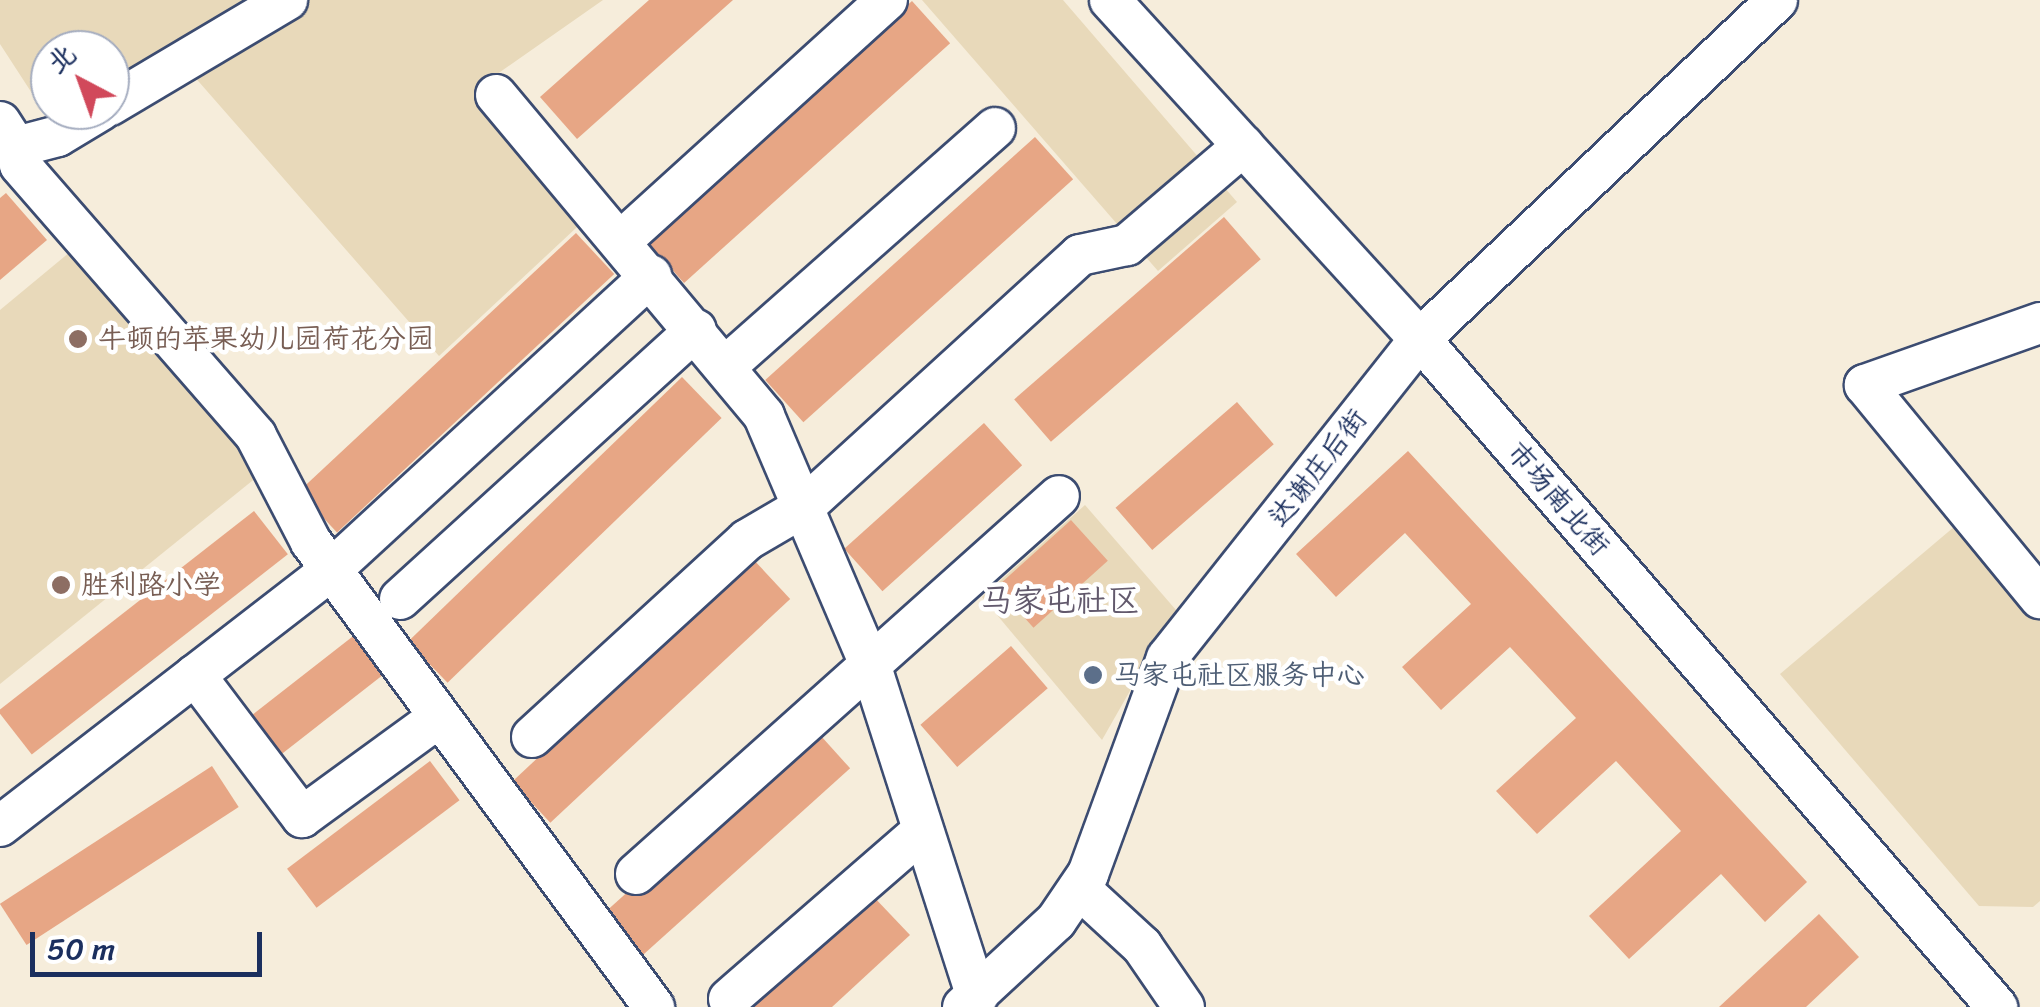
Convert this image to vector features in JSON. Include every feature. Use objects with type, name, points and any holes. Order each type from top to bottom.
[{"type":"street","points":[[130,93],[287,0]]},
{"type":"street","points":[[621,240],[887,0]]},
{"type":"street","name":"市场南北街","points":[[1110,0],[1420,339],[1997,1007]]},
{"type":"street","name":"达谢庄后街","points":[[970,1002],[1056,921],[1088,874],[1167,658],[1420,339],[1777,0]]},
{"type":"street","points":[[496,95],[621,240],[764,416],[870,664],[970,1002]]},
{"type":"street","points":[[726,366],[995,128]]},
{"type":"street","points":[[68,130],[58,136],[8,134],[20,165],[256,436],[310,542],[654,1007]]},
{"type":"street","points":[[532,737],[747,540],[805,506],[1080,255],[1127,245],[1243,146]]},
{"type":"street","points":[[0,826],[331,570],[651,276]]},
{"type":"street","points":[[2040,322],[1865,385],[2040,598]]},
{"type":"street","points":[[400,599],[696,330]]},
{"type":"street","points":[[636,874],[1059,496]]},
{"type":"street","points":[[195,675],[302,817],[439,717]]},
{"type":"street","points":[[729,999],[922,831]]},
{"type":"street","points":[[1079,888],[1142,946],[1184,1007]]},
{"type":"shaded area","points":[[0,0],[603,0],[483,84],[591,214],[439,356],[171,50],[130,74],[130,30],[30,30],[30,90],[0,44]]},
{"type":"shaded area","points":[[922,0],[1063,0],[1237,202],[1158,271]]},
{"type":"shaded area","name":"胜利路小学","points":[[76,247],[267,469],[0,684],[0,310]]},
{"type":"shaded area","name":"马家屯社区服务中心","points":[[1085,505],[1176,610],[1102,740],[982,597]]},
{"type":"shaded area","points":[[1980,505],[2040,578],[2040,901],[2033,907],[1979,906],[1780,674]]},
{"type":"building","points":[[649,0],[733,0],[577,139],[540,97]]},
{"type":"building","points":[[912,1],[950,43],[684,283],[646,241]]},
{"type":"building","points":[[1035,137],[1073,179],[803,422],[765,380]]},
{"type":"building","points":[[6,193],[47,240],[0,280],[0,198]]},
{"type":"building","points":[[1224,217],[1261,259],[1051,442],[1014,399]]},
{"type":"building","points":[[576,233],[614,274],[337,532],[299,491]]},
{"type":"building","points":[[682,377],[722,418],[448,683],[408,642]]},
{"type":"building","points":[[1237,402],[1274,444],[1152,550],[1115,508]]},
{"type":"building","points":[[984,423],[1022,465],[882,591],[844,549]]},
{"type":"building","points":[[1408,451],[1807,882],[1765,922],[1721,874],[1629,959],[1589,916],[1681,831],[1616,761],[1537,834],[1496,791],[1576,718],[1510,647],[1441,710],[1402,667],[1471,604],[1405,533],[1336,597],[1296,554]]},
{"type":"building","points":[[254,511],[288,554],[32,754],[0,709]]},
{"type":"building","points":[[1071,520],[1108,561],[1033,628],[997,587]]},
{"type":"building","points":[[752,558],[790,599],[550,823],[512,782]]},
{"type":"building","points":[[361,630],[391,669],[275,759],[245,721]]},
{"type":"building","points":[[1011,646],[1048,688],[957,767],[920,725]]},
{"type":"building","points":[[812,726],[850,768],[642,956],[604,913]]},
{"type":"building","points":[[430,761],[459,800],[317,908],[287,869]]},
{"type":"building","points":[[212,766],[239,807],[27,945],[0,904]]},
{"type":"building","points":[[871,894],[910,935],[832,1007],[749,1007]]},
{"type":"building","points":[[1819,914],[1859,957],[1806,1007],[1719,1007]]},
{"type":"place","name":"牛顿的苹果幼儿园荷花分园","points":[[78,339]]},
{"type":"place","name":"胜利路小学","points":[[61,585]]},
{"type":"place","name":"马家屯社区服务中心","points":[[1093,675]]},
{"type":"district","name":"马家屯社区","points":[[1060,601]]}]
